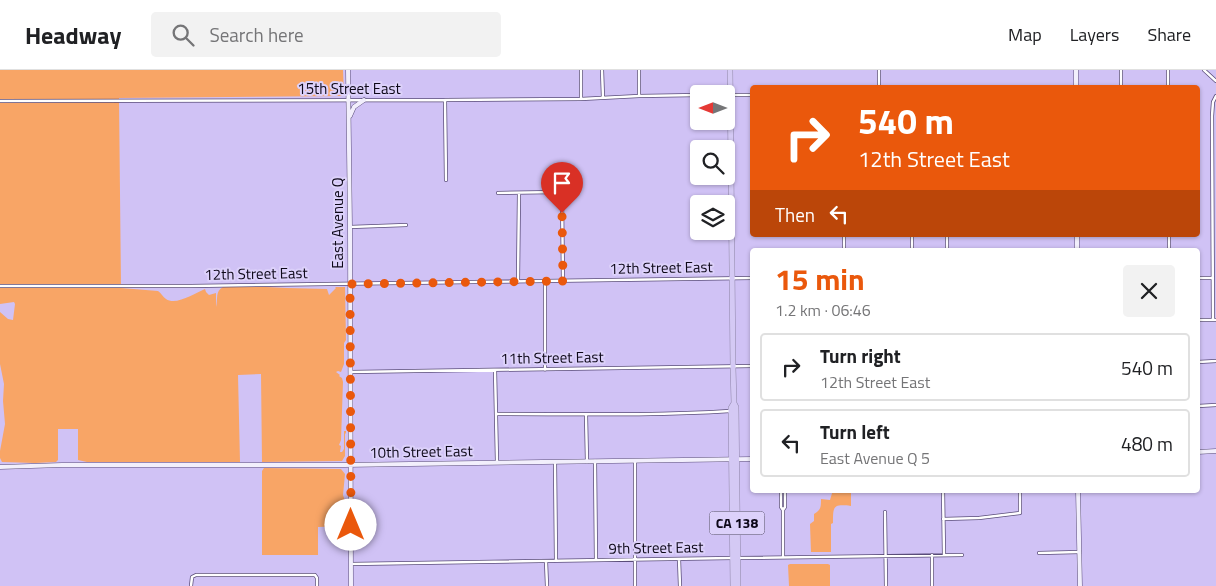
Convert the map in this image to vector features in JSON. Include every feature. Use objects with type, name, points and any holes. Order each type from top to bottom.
[{"type":"highway","name":"CA 138","points":[[729,85],[730,70]]},
{"type":"highway","name":"CA 138","points":[[729,130],[733,278],[733,366],[734,403],[736,407],[734,459],[735,558],[733,586]]},
{"type":"highway","name":"CA 138","points":[[734,403],[731,408],[734,459]]},
{"type":"highway","name":"CA 138","points":[[735,558],[738,586]]},
{"type":"main road","name":"East Avenue Q","points":[[348,70],[351,586]]},
{"type":"main road","points":[[1076,70],[1076,85]]},
{"type":"main road","points":[[348,118],[354,107],[364,100]]},
{"type":"main road","points":[[1200,452],[1216,451]]},
{"type":"main road","name":"10th Street East","points":[[0,467],[62,465],[351,465],[750,459]]},
{"type":"main road","points":[[1078,493],[1080,586]]},
{"type":"street","points":[[581,70],[581,98]]},
{"type":"street","points":[[602,70],[603,98]]},
{"type":"street","points":[[639,70],[639,96]]},
{"type":"street","points":[[879,70],[879,85]]},
{"type":"street","points":[[1121,70],[1121,85]]},
{"type":"street","points":[[1168,70],[1168,85]]},
{"type":"street","points":[[1204,70],[1216,81]]},
{"type":"street","name":"15th Street East","points":[[0,101],[446,100],[690,95]]},
{"type":"street","points":[[735,95],[750,95]]},
{"type":"street","points":[[1200,320],[1214,320],[1212,278],[1212,116],[1213,102],[1216,96]]},
{"type":"street","points":[[446,100],[446,180]]},
{"type":"street","points":[[498,193],[560,192],[562,196],[563,281]]},
{"type":"street","points":[[518,282],[519,193]]},
{"type":"street","points":[[350,227],[406,225]]},
{"type":"street","name":"12th Street East","points":[[0,286],[350,284],[750,278]]},
{"type":"street","points":[[1200,278],[1212,278]]},
{"type":"street","points":[[545,281],[545,370]]},
{"type":"street","points":[[1200,362],[1216,361]]},
{"type":"street","name":"11th Street East","points":[[351,372],[750,366]]},
{"type":"street","points":[[495,370],[497,462]]},
{"type":"street","points":[[1200,406],[1216,405]]},
{"type":"street","points":[[496,414],[731,411]]},
{"type":"street","points":[[586,414],[587,462]]},
{"type":"street","points":[[635,460],[635,586]]},
{"type":"street","points":[[595,461],[596,560]]},
{"type":"street","points":[[555,462],[556,560]]},
{"type":"street","points":[[781,493],[781,507],[783,510]]},
{"type":"street","points":[[783,557],[785,493]]},
{"type":"street","points":[[943,493],[944,555]]},
{"type":"street","points":[[944,519],[979,518],[1020,513],[1020,493]]},
{"type":"street","points":[[885,512],[886,586]]},
{"type":"street","points":[[1039,553],[1080,552]]},
{"type":"street","points":[[932,555],[932,586]]},
{"type":"street","name":"9th Street East","points":[[351,564],[962,555]]},
{"type":"street","points":[[679,559],[680,586]]},
{"type":"street","points":[[546,561],[547,586]]},
{"type":"street","points":[[191,586],[192,577],[196,575],[315,575],[317,586]]},
{"type":"shaded area","points":[[0,70],[343,70],[344,96],[119,98],[121,288],[158,291],[170,301],[186,298],[205,289],[209,295],[216,293],[216,307],[218,293],[223,287],[327,289],[329,295],[335,287],[345,287],[346,340],[344,343],[344,364],[341,372],[336,372],[340,375],[343,382],[340,452],[344,449],[344,431],[346,433],[345,456],[342,461],[262,462],[261,374],[238,375],[240,462],[87,462],[78,460],[78,429],[58,429],[58,460],[56,462],[2,462],[0,451],[5,424],[4,384],[0,364],[0,312],[8,319],[13,320],[15,304],[14,302],[0,304]]},
{"type":"shaded area","points":[[264,468],[341,469],[345,474],[343,495],[345,501],[345,526],[318,527],[318,555],[262,555],[262,471]]},
{"type":"shaded area","points":[[832,493],[851,493],[851,506],[841,505],[835,507],[833,523],[831,524],[831,552],[811,552],[810,524],[814,521],[814,514],[820,508],[821,499],[830,500]]},
{"type":"shaded area","points":[[788,565],[830,565],[830,586],[789,586]]},
{"type":"route","points":[[351,525],[350,284],[563,281],[562,213]]}]
